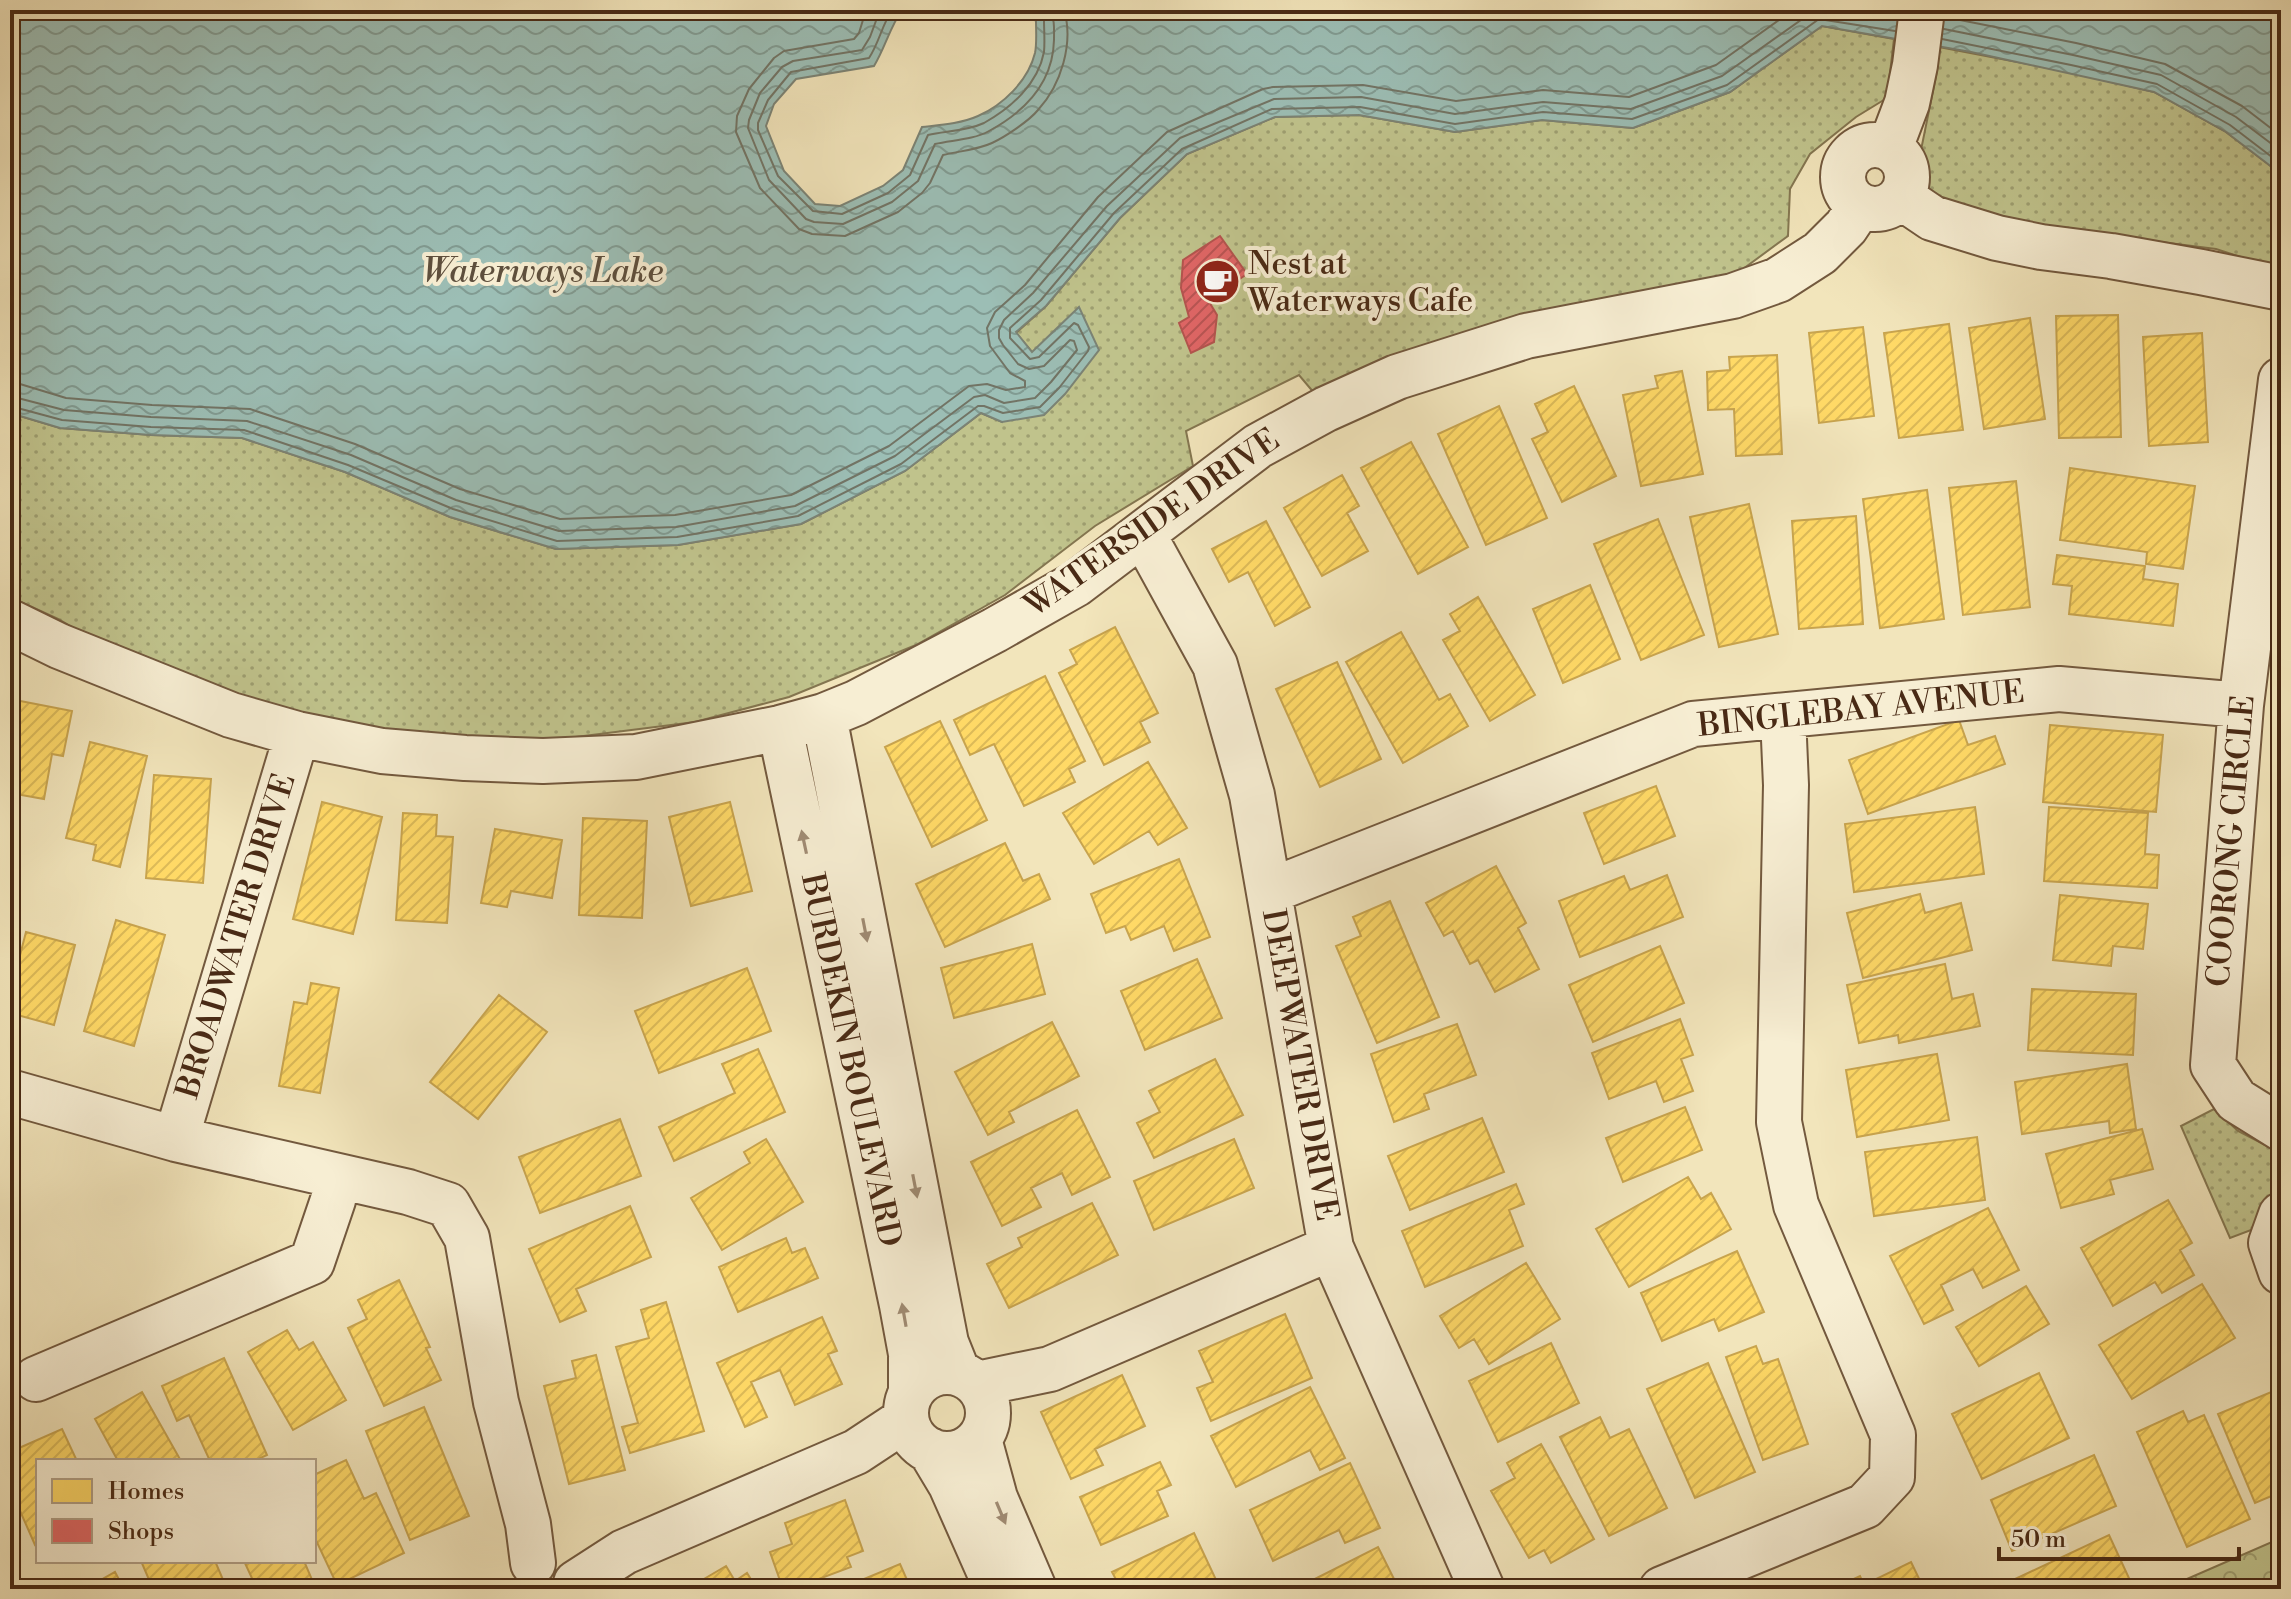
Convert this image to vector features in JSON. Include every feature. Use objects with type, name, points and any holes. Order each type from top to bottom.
[{"type":"street","points":[[1890,148],[1907,103],[1922,10]]},
{"type":"street","points":[[1880,202],[1908,180],[1907,168],[1902,158],[1890,148],[1879,144],[1868,145],[1849,157],[1844,167],[1842,178],[1851,199],[1880,202],[1997,238],[2281,288]]},
{"type":"street","name":"WATERSIDE DRIVE","points":[[10,622],[59,646],[231,715],[297,734],[382,751],[543,761],[636,757],[780,728],[856,703],[1076,584],[1258,446],[1326,409],[1397,377],[1526,336],[1733,296],[1778,280],[1820,253],[1846,227],[1880,202]]},
{"type":"street","name":"COORONG CIRCLE","points":[[2281,380],[2241,705],[2213,1065],[2236,1100],[2281,1128]]},
{"type":"street","name":"DEEPWATER DRIVE","points":[[1143,534],[1215,665],[1252,795],[1331,1248],[1482,1589]]},
{"type":"street","name":"BINGLEBAY AVENUE","points":[[1270,891],[1693,724],[2059,689],[2241,705]]},
{"type":"street","name":"BURDEKIN BOULEVARD","points":[[824,716],[946,1343],[976,1402],[995,1498],[1034,1589]]},
{"type":"street","points":[[1662,1589],[1865,1506],[1892,1477],[1893,1435],[1796,1205],[1779,1122],[1786,785],[1783,716]]},
{"type":"street","name":"BURDEKIN BOULEVARD","points":[[780,728],[902,1305],[911,1354],[916,1426],[957,1498],[997,1589]]},
{"type":"street","name":"BROADWATER DRIVE","points":[[176,1139],[297,734]]},
{"type":"street","name":"BROADWATER DRIVE","points":[[10,1092],[176,1139],[408,1192],[448,1205],[467,1238],[496,1402],[544,1572]]},
{"type":"street","points":[[36,1379],[312,1262],[338,1176]]},
{"type":"street","points":[[2281,1215],[2271,1243],[2281,1272]]},
{"type":"street","points":[[976,1402],[1331,1248]]},
{"type":"street","points":[[945,1372],[976,1402],[969,1448],[943,1454],[916,1426],[920,1382],[932,1375],[945,1372]]},
{"type":"street","points":[[544,1572],[624,1552],[916,1426]]},
{"type":"green space","points":[[1822,26],[1894,39],[1887,98],[1856,117],[1810,154],[1790,189],[1788,236],[1717,288],[1315,394],[1299,375],[1186,431],[1193,466],[1095,526],[1005,595],[916,645],[789,697],[695,722],[536,742],[389,734],[253,702],[149,672],[58,619],[10,597],[10,413],[60,428],[242,438],[345,472],[450,517],[556,549],[678,545],[801,524],[905,471],[981,413],[1002,422],[1032,352],[1016,333],[1046,306],[1120,218],[1187,154],[1275,117],[1359,115],[1455,132],[1542,120],[1633,128],[1730,92]]},
{"type":"green space","points":[[1939,47],[2154,92],[2226,132],[2281,174],[2281,270],[2216,249],[1962,217],[1925,188],[1920,155]]},
{"type":"green space","points":[[2214,1109],[2238,1131],[2273,1149],[2280,1180],[2267,1224],[2230,1238],[2181,1126]]},
{"type":"green space","points":[[2281,1538],[2281,1589],[2164,1589]]},
{"type":"water","name":"Waterways Lake","points":[[10,10],[902,10],[874,66],[796,79],[774,104],[766,126],[784,171],[815,204],[840,206],[883,186],[903,170],[922,127],[978,116],[1013,91],[1032,63],[1036,45],[1036,21],[1019,10],[2281,10],[2281,174],[2226,132],[2154,92],[1971,52],[1822,26],[1730,92],[1633,128],[1542,120],[1455,132],[1359,115],[1275,117],[1187,154],[1120,218],[1046,306],[1016,332],[1032,352],[1079,307],[1099,350],[1065,394],[1044,415],[1002,422],[981,413],[905,471],[801,524],[678,545],[556,549],[450,517],[345,472],[242,438],[60,428],[10,413]]},
{"type":"building: Homes","points":[[2118,315],[2121,437],[2059,438],[2056,316]]},
{"type":"building: Homes","points":[[2030,318],[2045,419],[1984,429],[1969,328]]},
{"type":"building: Homes","points":[[1949,324],[1963,430],[1899,438],[1884,333]]},
{"type":"building: Homes","points":[[1863,327],[1874,416],[1819,423],[1809,333]]},
{"type":"building: Homes","points":[[2202,333],[2208,442],[2149,446],[2143,337]]},
{"type":"building: Homes","points":[[1777,355],[1782,454],[1736,456],[1734,409],[1708,410],[1707,372],[1730,370],[1729,357]]},
{"type":"building: Homes","points":[[1682,371],[1703,474],[1641,486],[1623,395],[1658,388],[1655,376]]},
{"type":"building: Homes","points":[[1574,386],[1616,476],[1562,502],[1532,439],[1548,432],[1535,404]]},
{"type":"building: Homes","points":[[1499,406],[1547,518],[1486,545],[1438,434]]},
{"type":"building: Homes","points":[[1411,442],[1468,547],[1418,574],[1361,468]]},
{"type":"building: Homes","points":[[2070,468],[2195,486],[2183,569],[2146,564],[2147,552],[2060,540]]},
{"type":"building: Homes","points":[[1342,475],[1359,506],[1347,513],[1368,551],[1322,576],[1284,508]]},
{"type":"building: Homes","points":[[2016,481],[2030,607],[1963,615],[1949,488]]},
{"type":"building: Homes","points":[[1927,490],[1944,619],[1880,628],[1863,499]]},
{"type":"building: Homes","points":[[1749,504],[1778,634],[1719,647],[1690,517]]},
{"type":"building: Homes","points":[[1856,516],[1863,624],[1799,629],[1792,521]]},
{"type":"building: Homes","points":[[1658,519],[1704,635],[1641,660],[1594,544]]},
{"type":"building: Homes","points":[[1266,521],[1310,607],[1275,626],[1248,572],[1229,582],[1212,549]]},
{"type":"building: Homes","points":[[2057,555],[2145,566],[2143,579],[2178,584],[2173,626],[2069,614],[2072,586],[2053,584]]},
{"type":"building: Homes","points":[[1590,585],[1620,659],[1563,683],[1533,609]]},
{"type":"building: Homes","points":[[1478,597],[1535,695],[1490,721],[1443,640],[1460,631],[1450,614]]},
{"type":"building: Homes","points":[[1115,627],[1158,713],[1140,722],[1150,742],[1104,765],[1059,673],[1077,664],[1070,650]]},
{"type":"building: Homes","points":[[1401,632],[1439,700],[1450,694],[1468,726],[1403,763],[1346,662]]},
{"type":"building: Homes","points":[[1337,662],[1381,759],[1320,787],[1276,689]]},
{"type":"building: Homes","points":[[1045,676],[1085,761],[1069,769],[1075,782],[1024,806],[994,744],[970,755],[954,720]]},
{"type":"building: Homes","points":[[10,699],[72,711],[63,756],[52,754],[44,799],[10,793]]},
{"type":"building: Homes","points":[[1959,720],[1968,745],[1995,736],[2005,764],[1868,814],[1849,760]]},
{"type":"building: Homes","points":[[940,721],[987,820],[932,847],[885,747]]},
{"type":"building: Homes","points":[[2050,725],[2163,735],[2156,812],[2043,802]]},
{"type":"building: Homes","points":[[90,742],[147,756],[120,867],[93,860],[96,845],[66,838]]},
{"type":"building: Homes","points":[[1148,762],[1187,828],[1158,845],[1149,831],[1094,864],[1063,813]]},
{"type":"building: Homes","points":[[154,775],[211,779],[203,883],[146,878]]},
{"type":"building: Homes","points":[[1656,786],[1675,836],[1604,864],[1584,813]]},
{"type":"building: Homes","points":[[322,802],[382,817],[353,934],[293,919]]},
{"type":"building: Homes","points":[[730,802],[752,891],[691,906],[669,817]]},
{"type":"building: Homes","points":[[1975,807],[1984,874],[1854,892],[1845,824]]},
{"type":"building: Homes","points":[[2049,807],[2148,813],[2145,854],[2159,855],[2157,888],[2044,881]]},
{"type":"building: Homes","points":[[403,813],[437,815],[436,836],[453,837],[447,923],[396,920]]},
{"type":"building: Homes","points":[[583,818],[647,821],[642,918],[579,915]]},
{"type":"building: Homes","points":[[495,829],[562,840],[552,898],[511,891],[507,907],[481,903]]},
{"type":"building: Homes","points":[[1005,843],[1023,881],[1039,874],[1050,899],[945,947],[916,884]]},
{"type":"building: Homes","points":[[1179,859],[1210,937],[1174,951],[1164,926],[1131,940],[1125,926],[1106,933],[1091,894]]},
{"type":"building: Homes","points":[[1496,866],[1526,923],[1518,928],[1539,969],[1495,992],[1478,960],[1470,964],[1453,931],[1444,936],[1426,903]]},
{"type":"building: Homes","points":[[1667,875],[1683,917],[1580,957],[1559,901],[1624,876],[1630,890]]},
{"type":"building: Homes","points":[[1920,894],[1925,913],[1961,903],[1972,950],[1863,978],[1847,913]]},
{"type":"building: Homes","points":[[2060,895],[2148,904],[2143,949],[2113,946],[2111,966],[2053,960]]},
{"type":"building: Homes","points":[[1390,901],[1439,1017],[1377,1043],[1336,946],[1361,936],[1353,917]]},
{"type":"building: Homes","points":[[116,920],[165,935],[134,1046],[84,1031]]},
{"type":"building: Homes","points":[[26,932],[75,945],[54,1025],[10,1013],[10,994]]},
{"type":"building: Homes","points":[[1032,944],[1045,994],[954,1018],[941,968]]},
{"type":"building: Homes","points":[[1660,946],[1684,1003],[1593,1042],[1569,985]]},
{"type":"building: Homes","points":[[1197,959],[1222,1018],[1145,1050],[1121,991]]},
{"type":"building: Homes","points":[[1945,964],[1952,999],[1973,994],[1980,1026],[1899,1043],[1898,1035],[1859,1043],[1847,985]]},
{"type":"building: Homes","points":[[747,968],[771,1031],[659,1073],[635,1011]]},
{"type":"building: Homes","points":[[311,983],[339,988],[320,1093],[279,1086],[294,1002],[307,1004]]},
{"type":"building: Homes","points":[[2032,989],[2136,994],[2133,1055],[2028,1050]]},
{"type":"building: Homes","points":[[499,995],[547,1032],[478,1119],[430,1082]]},
{"type":"building: Homes","points":[[1680,1019],[1693,1055],[1681,1059],[1693,1091],[1664,1102],[1656,1081],[1609,1099],[1592,1053]]},
{"type":"building: Homes","points":[[1052,1022],[1079,1076],[1009,1112],[1014,1122],[988,1135],[955,1072]]},
{"type":"building: Homes","points":[[1457,1024],[1476,1075],[1424,1094],[1429,1109],[1394,1122],[1371,1054]]},
{"type":"building: Homes","points":[[758,1049],[785,1112],[674,1161],[659,1127],[735,1093],[722,1064]]},
{"type":"building: Homes","points":[[1937,1054],[1949,1120],[1857,1137],[1846,1070]]},
{"type":"building: Homes","points":[[1215,1059],[1243,1115],[1154,1158],[1137,1123],[1160,1112],[1149,1091]]},
{"type":"building: Homes","points":[[2127,1064],[2136,1129],[2110,1133],[2109,1121],[2022,1134],[2015,1082]]},
{"type":"building: Homes","points":[[1685,1107],[1702,1150],[1623,1182],[1606,1138]]},
{"type":"building: Homes","points":[[1077,1110],[1110,1177],[1072,1195],[1062,1173],[1031,1188],[1041,1207],[1002,1226],[971,1162]]},
{"type":"building: Homes","points":[[1482,1118],[1504,1172],[1410,1210],[1388,1156]]},
{"type":"building: Homes","points":[[620,1119],[641,1176],[540,1213],[519,1157]]},
{"type":"building: Homes","points":[[2142,1129],[2153,1169],[2110,1180],[2114,1194],[2061,1208],[2046,1154]]},
{"type":"building: Homes","points":[[1977,1137],[1985,1200],[1874,1216],[1865,1152]]},
{"type":"building: Homes","points":[[766,1139],[803,1202],[722,1250],[691,1198],[750,1163],[744,1152]]},
{"type":"building: Homes","points":[[1234,1139],[1254,1188],[1154,1230],[1134,1181]]},
{"type":"building: Homes","points":[[1688,1177],[1701,1199],[1711,1193],[1731,1229],[1629,1287],[1596,1229]]},
{"type":"building: Homes","points":[[1516,1184],[1524,1204],[1509,1210],[1523,1246],[1425,1287],[1402,1231]]},
{"type":"building: Homes","points":[[2168,1200],[2192,1243],[2180,1250],[2194,1275],[2162,1293],[2155,1282],[2113,1306],[2081,1248]]},
{"type":"building: Homes","points":[[1092,1203],[1118,1255],[1009,1308],[987,1264],[1022,1247],[1018,1238]]},
{"type":"building: Homes","points":[[630,1206],[651,1257],[576,1289],[586,1311],[560,1322],[529,1249]]},
{"type":"building: Homes","points":[[1988,1208],[2019,1270],[1983,1288],[1973,1269],[1941,1285],[1953,1310],[1924,1324],[1890,1256]]},
{"type":"building: Homes","points":[[786,1238],[792,1253],[805,1248],[818,1278],[738,1312],[719,1267]]},
{"type":"building: Homes","points":[[1737,1251],[1764,1312],[1719,1331],[1714,1319],[1662,1341],[1641,1293]]},
{"type":"building: Homes","points":[[1526,1263],[1560,1319],[1489,1364],[1474,1339],[1459,1348],[1440,1316]]},
{"type":"building: Homes","points":[[399,1280],[430,1347],[426,1348],[441,1380],[384,1406],[348,1328],[367,1319],[358,1300]]},
{"type":"building: Homes","points":[[2202,1284],[2235,1338],[2132,1399],[2099,1345]]},
{"type":"building: Homes","points":[[2026,1286],[2049,1324],[1979,1366],[1956,1327]]},
{"type":"building: Homes","points":[[666,1302],[704,1431],[630,1453],[622,1427],[638,1423],[616,1347],[649,1338],[641,1310]]},
{"type":"building: Homes","points":[[1285,1314],[1312,1378],[1211,1421],[1197,1388],[1213,1382],[1199,1351]]},
{"type":"building: Homes","points":[[822,1317],[837,1351],[828,1354],[842,1384],[795,1405],[780,1370],[751,1382],[767,1417],[745,1427],[717,1363]]},
{"type":"building: Homes","points":[[287,1330],[299,1350],[313,1342],[346,1400],[293,1430],[248,1352]]},
{"type":"building: Homes","points":[[1551,1343],[1579,1403],[1498,1442],[1469,1381]]},
{"type":"building: Homes","points":[[1756,1346],[1763,1364],[1778,1359],[1808,1444],[1763,1460],[1726,1357]]},
{"type":"building: Homes","points":[[596,1355],[625,1470],[569,1484],[544,1386],[576,1378],[572,1361]]},
{"type":"building: Homes","points":[[224,1358],[267,1455],[258,1459],[209,1459],[189,1415],[177,1421],[162,1386]]},
{"type":"building: Homes","points":[[1708,1363],[1755,1472],[1695,1498],[1647,1389]]},
{"type":"building: Homes","points":[[2039,1373],[2069,1438],[1982,1479],[1952,1414]]},
{"type":"building: Homes","points":[[1122,1375],[1145,1426],[1095,1449],[1103,1465],[1071,1479],[1041,1412]]},
{"type":"building: Homes","points":[[1310,1387],[1345,1458],[1320,1470],[1310,1450],[1236,1487],[1211,1436]]},
{"type":"building: Homes","points":[[2281,1388],[2281,1492],[2255,1503],[2218,1414]]},
{"type":"building: Homes","points":[[142,1392],[180,1459],[117,1459],[95,1419]]},
{"type":"building: Homes","points":[[424,1407],[469,1516],[410,1540],[366,1431]]},
{"type":"building: Homes","points":[[2183,1411],[2188,1422],[2204,1415],[2250,1519],[2187,1547],[2137,1432]]},
{"type":"building: Homes","points":[[1600,1417],[1610,1438],[1629,1429],[1667,1508],[1609,1536],[1560,1437]]},
{"type":"building: Homes","points":[[62,1429],[76,1459],[36,1459],[35,1545],[10,1488],[10,1452]]},
{"type":"building: Homes","points":[[1541,1444],[1594,1539],[1551,1563],[1544,1550],[1529,1558],[1491,1491],[1515,1478],[1507,1463]]},
{"type":"building: Homes","points":[[2094,1455],[2116,1506],[2012,1551],[1991,1500]]},
{"type":"building: Homes","points":[[346,1460],[364,1499],[376,1493],[404,1553],[337,1585],[316,1540],[316,1474]]},
{"type":"building: Homes","points":[[1160,1462],[1171,1485],[1157,1491],[1168,1516],[1101,1545],[1080,1497]]},
{"type":"building: Homes","points":[[1350,1463],[1380,1528],[1345,1543],[1339,1530],[1273,1561],[1250,1510]]},
{"type":"building: Homes","points":[[845,1500],[863,1551],[847,1557],[851,1567],[792,1589],[783,1589],[770,1552],[792,1544],[785,1523]]},
{"type":"building: Homes","points":[[1194,1533],[1218,1584],[1207,1589],[1121,1589],[1112,1572]]},
{"type":"building: Homes","points":[[2109,1535],[2134,1589],[1998,1587]]},
{"type":"building: Homes","points":[[1378,1547],[1399,1589],[1295,1589]]},
{"type":"building: Homes","points":[[1911,1562],[1924,1589],[1832,1589],[1860,1576],[1864,1585]]},
{"type":"building: Homes","points":[[142,1563],[216,1563],[227,1589],[153,1589]]},
{"type":"building: Homes","points":[[245,1563],[305,1563],[316,1589],[257,1589]]},
{"type":"building: Homes","points":[[900,1564],[911,1589],[840,1589]]},
{"type":"building: Homes","points":[[726,1566],[735,1581],[747,1573],[757,1589],[687,1589]]},
{"type":"building: Homes","points":[[115,1572],[124,1589],[85,1589]]},
{"type":"building: Shops","points":[[1220,236],[1247,274],[1208,300],[1217,315],[1214,342],[1191,353],[1179,323],[1189,317],[1181,288],[1183,260]]},
{"type":"place","name":"Nest at Waterways Cafe","points":[[1217,282]]}]
